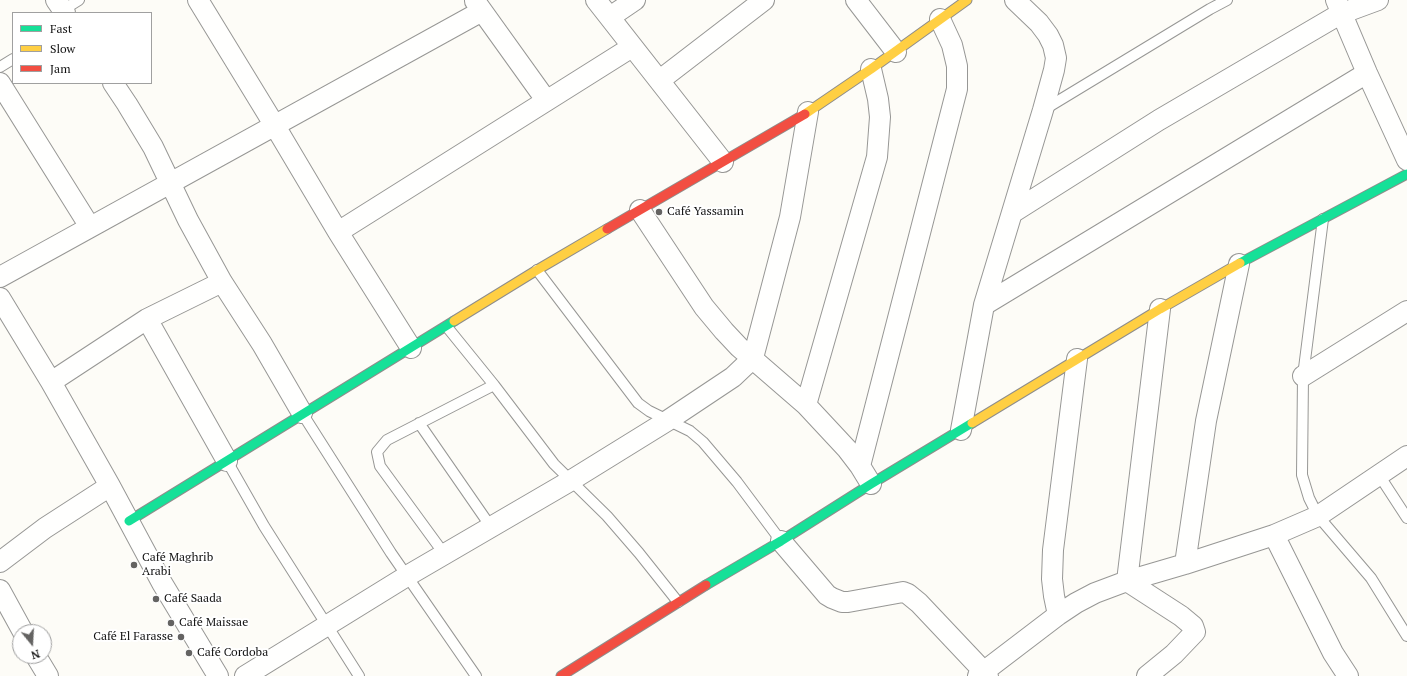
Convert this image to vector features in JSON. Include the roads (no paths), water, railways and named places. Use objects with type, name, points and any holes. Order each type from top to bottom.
[{"type":"street","points":[[198,0],[276,126],[338,232],[411,348]]},
{"type":"street","points":[[596,0],[723,162]]},
{"type":"street","points":[[610,18],[635,0]]},
{"type":"street","points":[[660,80],[764,0]]},
{"type":"street","points":[[856,0],[896,52]]},
{"type":"street","points":[[129,521],[302,413],[447,327],[537,270],[808,112],[896,52],[967,0]]},
{"type":"street","points":[[961,430],[984,305],[1043,110],[1056,58],[1053,45],[1048,34],[1039,23],[1015,0]]},
{"type":"street","points":[[1012,212],[1338,7],[1378,0]]},
{"type":"street","points":[[0,276],[276,126],[479,5],[546,100]]},
{"type":"street","points":[[1338,7],[1407,160]]},
{"type":"street","points":[[860,466],[957,88],[957,66],[952,45],[940,19]]},
{"type":"street","points":[[338,232],[632,46]]},
{"type":"street","points":[[806,405],[877,157],[880,117],[871,69]]},
{"type":"street","points":[[984,305],[1367,73]]},
{"type":"street","points":[[0,83],[90,227]]},
{"type":"street","points":[[114,84],[153,147],[188,220],[222,282],[262,344],[302,413]]},
{"type":"street","points":[[245,676],[407,576],[570,481],[733,377],[753,358],[790,217],[808,112]]},
{"type":"street","points":[[561,676],[678,602],[781,541],[871,484],[1160,309],[1238,264],[1407,174]]},
{"type":"street","points":[[640,210],[704,307],[729,336],[806,405],[847,449],[871,484]]},
{"type":"street","points":[[1185,564],[1206,421],[1238,264]]},
{"type":"street","points":[[51,382],[147,319],[222,282]]},
{"type":"street","points":[[0,298],[51,382],[110,486],[162,583],[218,676]]},
{"type":"street","points":[[1127,581],[1160,309]]},
{"type":"street","points":[[1303,376],[1407,311]]},
{"type":"street","points":[[147,319],[227,461]]},
{"type":"street","points":[[1058,615],[1052,579],[1053,550],[1077,359]]},
{"type":"street","points":[[781,541],[827,595],[832,598],[842,602],[848,602],[902,592],[908,594],[919,603],[983,674],[1058,615],[1076,603],[1096,593],[1127,581],[1274,535],[1318,516],[1407,456]]},
{"type":"street","points":[[0,562],[45,528],[110,486]]},
{"type":"street","points":[[1274,535],[1333,653],[1346,675]]},
{"type":"street","points":[[1127,581],[1181,616],[1193,626],[1195,632],[1174,654],[1147,676]]},
{"type":"street","points":[[0,590],[18,624]]},
{"type":"street","points":[[41,664],[48,676]]},
{"type":"lane","points":[[1043,110],[1227,0]]},
{"type":"lane","points":[[0,66],[12,59]]},
{"type":"lane","points":[[1323,219],[1303,376],[1302,475],[1309,498],[1318,516],[1371,578],[1407,636]]},
{"type":"lane","points":[[537,270],[638,403],[649,411],[690,431],[703,442],[737,482],[781,541]]},
{"type":"lane","points":[[447,327],[494,385],[554,464],[607,516],[678,602]]},
{"type":"lane","points":[[445,555],[380,466],[377,452],[387,440],[494,385]]},
{"type":"lane","points":[[302,413],[407,576],[476,676]]},
{"type":"lane","points":[[419,423],[491,527]]},
{"type":"lane","points":[[227,461],[264,526],[359,676]]},
{"type":"lane","points":[[1379,475],[1407,518]]},
{"type":"place","name":"Café Yassamin","points":[[659,212]]},
{"type":"place","name":"Café Maghrib Arabi","points":[[134,565]]},
{"type":"place","name":"Café Saada","points":[[156,599]]},
{"type":"place","name":"Café Maissae","points":[[171,623]]},
{"type":"place","name":"Café El Farasse","points":[[181,637]]},
{"type":"place","name":"Café Cordoba","points":[[189,653]]}]
